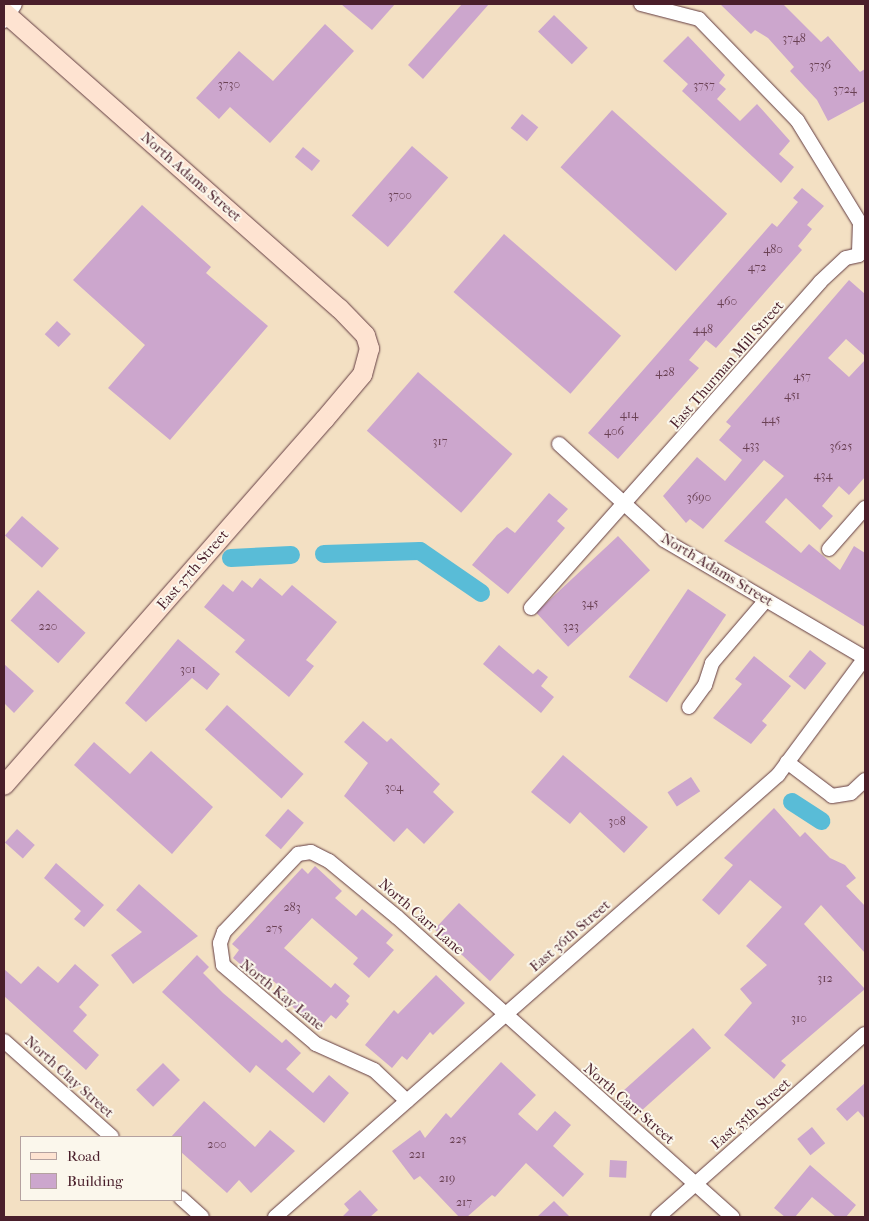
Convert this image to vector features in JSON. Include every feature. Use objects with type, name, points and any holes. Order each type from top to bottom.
[{"type":"street","points":[[641,4],[699,19],[797,120],[860,223],[862,256]]},
{"type":"street","name":"North Adams Street","points":[[8,13],[339,308],[365,335],[369,348]]},
{"type":"street","name":"East Thurman Mill Street","points":[[531,608],[820,282],[846,258],[862,256]]},
{"type":"street","name":"East 37th Street","points":[[4,785],[362,374],[369,348]]},
{"type":"street","name":"North Adams Street","points":[[559,444],[664,540],[865,658]]},
{"type":"street","points":[[829,549],[865,508]]},
{"type":"street","points":[[689,707],[705,685],[712,663],[766,600]]},
{"type":"street","name":"East 36th Street","points":[[275,1217],[505,1015],[787,762],[865,658]]},
{"type":"street","points":[[787,762],[832,796],[851,793],[865,780]]},
{"type":"street","name":"North Carr Lane","points":[[311,852],[329,861],[397,917],[505,1015]]},
{"type":"street","name":"North Kay Lane","points":[[311,852],[288,860],[224,932],[220,954],[229,972],[301,1033],[374,1070],[408,1101]]},
{"type":"street","name":"North Carr Street","points":[[505,1015],[732,1217]]},
{"type":"street","name":"East 35th Street","points":[[658,1217],[865,1034]]},
{"type":"street","name":"North Clay Street","points":[[4,1041],[111,1136]]},
{"type":"street","points":[[182,1199],[202,1217]]},
{"type":"building","points":[[341,4],[395,4],[372,30]]},
{"type":"building","points":[[462,4],[489,4],[423,79],[408,65]]},
{"type":"building","points":[[720,4],[783,4],[821,42],[828,36],[860,72],[865,69],[865,101],[828,121],[817,100],[790,71],[794,67],[768,38],[755,30],[751,34]]},
{"type":"building","points":[[554,15],[588,48],[572,64],[538,32]]},
{"type":"building","points":[[325,24],[354,51],[270,143],[230,107],[219,119],[196,98],[239,51],[273,81]]},
{"type":"building","points":[[688,36],[725,75],[719,83],[726,89],[717,99],[740,121],[757,104],[790,141],[779,154],[794,167],[781,183],[682,91],[688,84],[663,61]]},
{"type":"building","points":[[612,110],[727,214],[676,271],[560,167]]},
{"type":"building","points":[[522,114],[538,127],[527,141],[511,128]]},
{"type":"building","points":[[412,146],[448,177],[388,247],[352,215]]},
{"type":"building","points":[[303,147],[320,161],[312,171],[295,157]]},
{"type":"building","points":[[802,188],[824,206],[807,225],[812,229],[798,246],[802,250],[716,348],[706,340],[689,360],[699,368],[618,459],[588,433],[772,223],[777,227],[798,202],[793,198]]},
{"type":"building","points":[[142,205],[211,267],[206,273],[268,326],[170,440],[108,388],[145,345],[73,280]]},
{"type":"building","points":[[504,234],[621,336],[570,394],[453,292]]},
{"type":"building","points":[[849,280],[865,294],[865,356],[846,339],[828,358],[849,377],[865,360],[865,477],[849,495],[839,486],[822,506],[833,516],[820,530],[786,498],[765,522],[801,553],[809,544],[840,570],[854,546],[865,553],[865,627],[724,541],[784,476],[764,460],[703,529],[690,519],[686,523],[663,496],[697,457],[725,481],[742,460],[719,440],[731,426],[726,422]]},
{"type":"building","points":[[57,321],[71,334],[59,347],[45,334]]},
{"type":"building","points":[[418,372],[512,454],[461,513],[367,431]]},
{"type":"building","points":[[549,493],[568,509],[557,521],[565,528],[508,594],[472,565],[497,535],[507,527],[515,533]]},
{"type":"building","points":[[22,516],[59,548],[42,568],[5,536]]},
{"type":"building","points":[[618,536],[650,570],[568,647],[536,612]]},
{"type":"building","points":[[260,578],[282,596],[292,585],[337,622],[306,660],[314,666],[289,697],[235,652],[245,640],[204,607],[223,584],[233,592],[242,580],[252,588]]},
{"type":"building","points":[[688,589],[726,615],[667,703],[629,677]]},
{"type":"building","points":[[38,590],[86,633],[58,663],[11,620]]},
{"type":"building","points":[[178,639],[220,674],[207,690],[192,678],[146,722],[125,703]]},
{"type":"building","points":[[499,645],[533,674],[538,669],[548,677],[541,686],[554,697],[541,713],[483,664]]},
{"type":"building","points":[[810,650],[826,663],[805,690],[789,676]]},
{"type":"building","points":[[754,656],[791,686],[762,721],[767,725],[751,744],[713,718],[742,684],[735,679]]},
{"type":"building","points":[[4,664],[34,691],[14,713],[4,703]]},
{"type":"building","points":[[227,705],[304,774],[281,798],[205,730]]},
{"type":"building","points":[[363,721],[387,742],[391,738],[440,784],[433,792],[454,812],[424,844],[407,828],[394,842],[344,796],[368,763],[344,742]]},
{"type":"building","points":[[94,742],[130,774],[151,751],[213,807],[172,854],[74,765]]},
{"type":"building","points":[[563,755],[648,827],[624,853],[580,812],[570,824],[531,792]]},
{"type":"building","points":[[691,777],[700,791],[677,807],[668,792]]},
{"type":"building","points":[[774,808],[800,837],[805,832],[830,858],[845,865],[856,878],[846,886],[865,906],[865,953],[821,905],[804,924],[865,989],[781,1061],[786,1065],[774,1079],[724,1035],[752,1003],[740,989],[767,965],[746,946],[782,907],[750,880],[719,915],[702,900],[733,865],[724,858]]},
{"type":"building","points":[[288,809],[304,823],[281,849],[265,835]]},
{"type":"building","points":[[17,829],[35,845],[23,858],[5,842]]},
{"type":"building","points":[[56,863],[104,905],[84,927],[74,919],[81,911],[44,878]]},
{"type":"building","points":[[315,866],[342,891],[335,898],[356,916],[362,909],[393,935],[386,943],[394,950],[369,978],[353,964],[358,958],[312,918],[284,948],[331,988],[335,983],[350,996],[346,1001],[349,1004],[336,1019],[331,1015],[317,1031],[292,1006],[297,1001],[266,975],[260,981],[233,958],[239,950],[232,944],[302,868],[308,874]]},
{"type":"building","points":[[139,884],[198,936],[133,984],[111,955],[142,932],[116,910]]},
{"type":"building","points":[[459,903],[515,955],[490,981],[434,929]]},
{"type":"building","points":[[197,955],[209,967],[203,973],[223,993],[282,1043],[286,1039],[301,1053],[286,1069],[313,1093],[329,1075],[349,1093],[324,1123],[256,1065],[250,1073],[162,992]]},
{"type":"building","points":[[75,964],[99,985],[79,1007],[87,1015],[73,1031],[99,1055],[86,1070],[4,996],[4,969],[21,984],[38,966],[58,983]]},
{"type":"building","points":[[436,975],[465,1003],[433,1035],[430,1032],[407,1060],[402,1056],[392,1068],[365,1045],[394,1010],[398,1014]]},
{"type":"building","points":[[693,1028],[711,1048],[640,1112],[622,1092]]},
{"type":"building","points":[[501,1062],[536,1095],[518,1114],[537,1131],[555,1111],[571,1125],[553,1146],[584,1174],[563,1197],[526,1163],[495,1197],[492,1195],[467,1217],[459,1217],[420,1176],[414,1180],[392,1151],[420,1130],[425,1138],[446,1113],[451,1118]]},
{"type":"building","points":[[163,1063],[180,1080],[153,1107],[136,1090]]},
{"type":"building","points":[[865,1083],[865,1119],[858,1111],[847,1121],[836,1109]]},
{"type":"building","points":[[204,1101],[255,1147],[270,1130],[295,1151],[251,1193],[239,1180],[227,1193],[182,1153],[182,1136],[172,1136]]},
{"type":"building","points":[[812,1127],[825,1143],[810,1155],[797,1139]]},
{"type":"building","points":[[610,1160],[627,1161],[626,1178],[609,1177]]},
{"type":"building","points":[[810,1165],[856,1205],[846,1217],[836,1217],[812,1197],[795,1217],[785,1217],[774,1208]]},
{"type":"building","points":[[360,1190],[378,1210],[370,1217],[342,1217],[349,1210],[344,1204]]},
{"type":"building","points":[[554,1201],[570,1217],[537,1217]]},
{"type":"waterway","points":[[324,554],[420,551],[481,593]]},
{"type":"waterway","points":[[231,558],[291,555]]},
{"type":"waterway","points":[[792,802],[821,821]]}]
